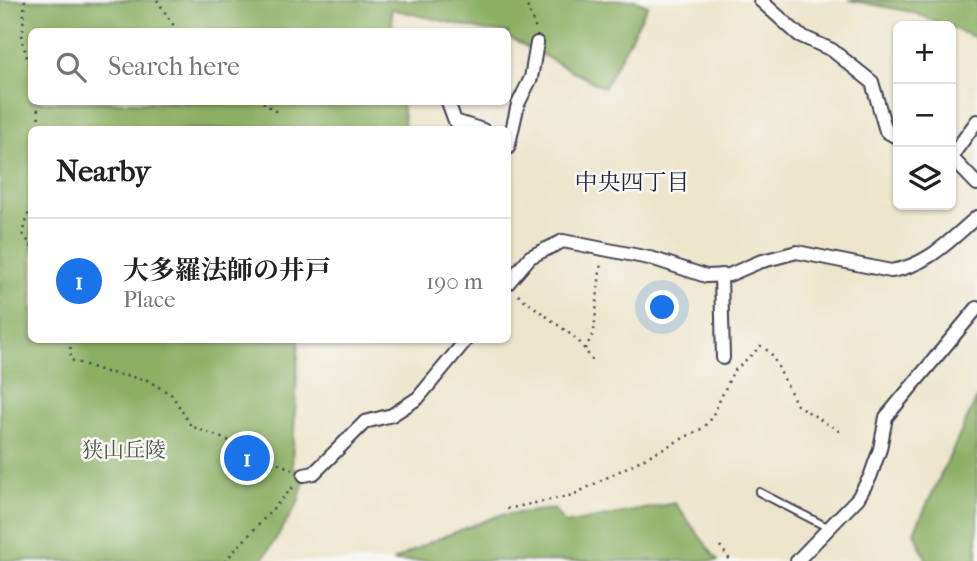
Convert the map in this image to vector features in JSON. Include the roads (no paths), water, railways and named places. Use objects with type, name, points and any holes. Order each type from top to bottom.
[{"type":"street","points":[[760,0],[799,35],[832,50],[872,82],[886,131],[893,135]]},
{"type":"street","points":[[511,129],[518,104],[531,78],[537,43]]},
{"type":"street","points":[[450,105],[455,121],[471,126]]},
{"type":"street","points":[[956,150],[977,121]]},
{"type":"street","points":[[956,162],[977,184]]},
{"type":"street","points":[[511,272],[530,257],[563,241],[602,251],[654,259],[706,276],[729,275],[759,262],[797,251],[872,270],[906,269],[929,257],[977,217]]},
{"type":"street","points":[[720,275],[723,358]]},
{"type":"street","points":[[797,561],[858,498],[870,477],[880,449],[886,417],[977,307]]},
{"type":"street","points":[[304,474],[314,473],[365,422],[392,415],[418,398],[464,343]]},
{"type":"lane","points":[[759,492],[830,528]]},
{"type":"place","name":"大多羅法師の井戸","points":[[247,458]]},
{"type":"district","name":"中央四丁目","points":[[632,182]]},
{"type":"park label","name":"狭山丘陵","points":[[124,450]]}]
